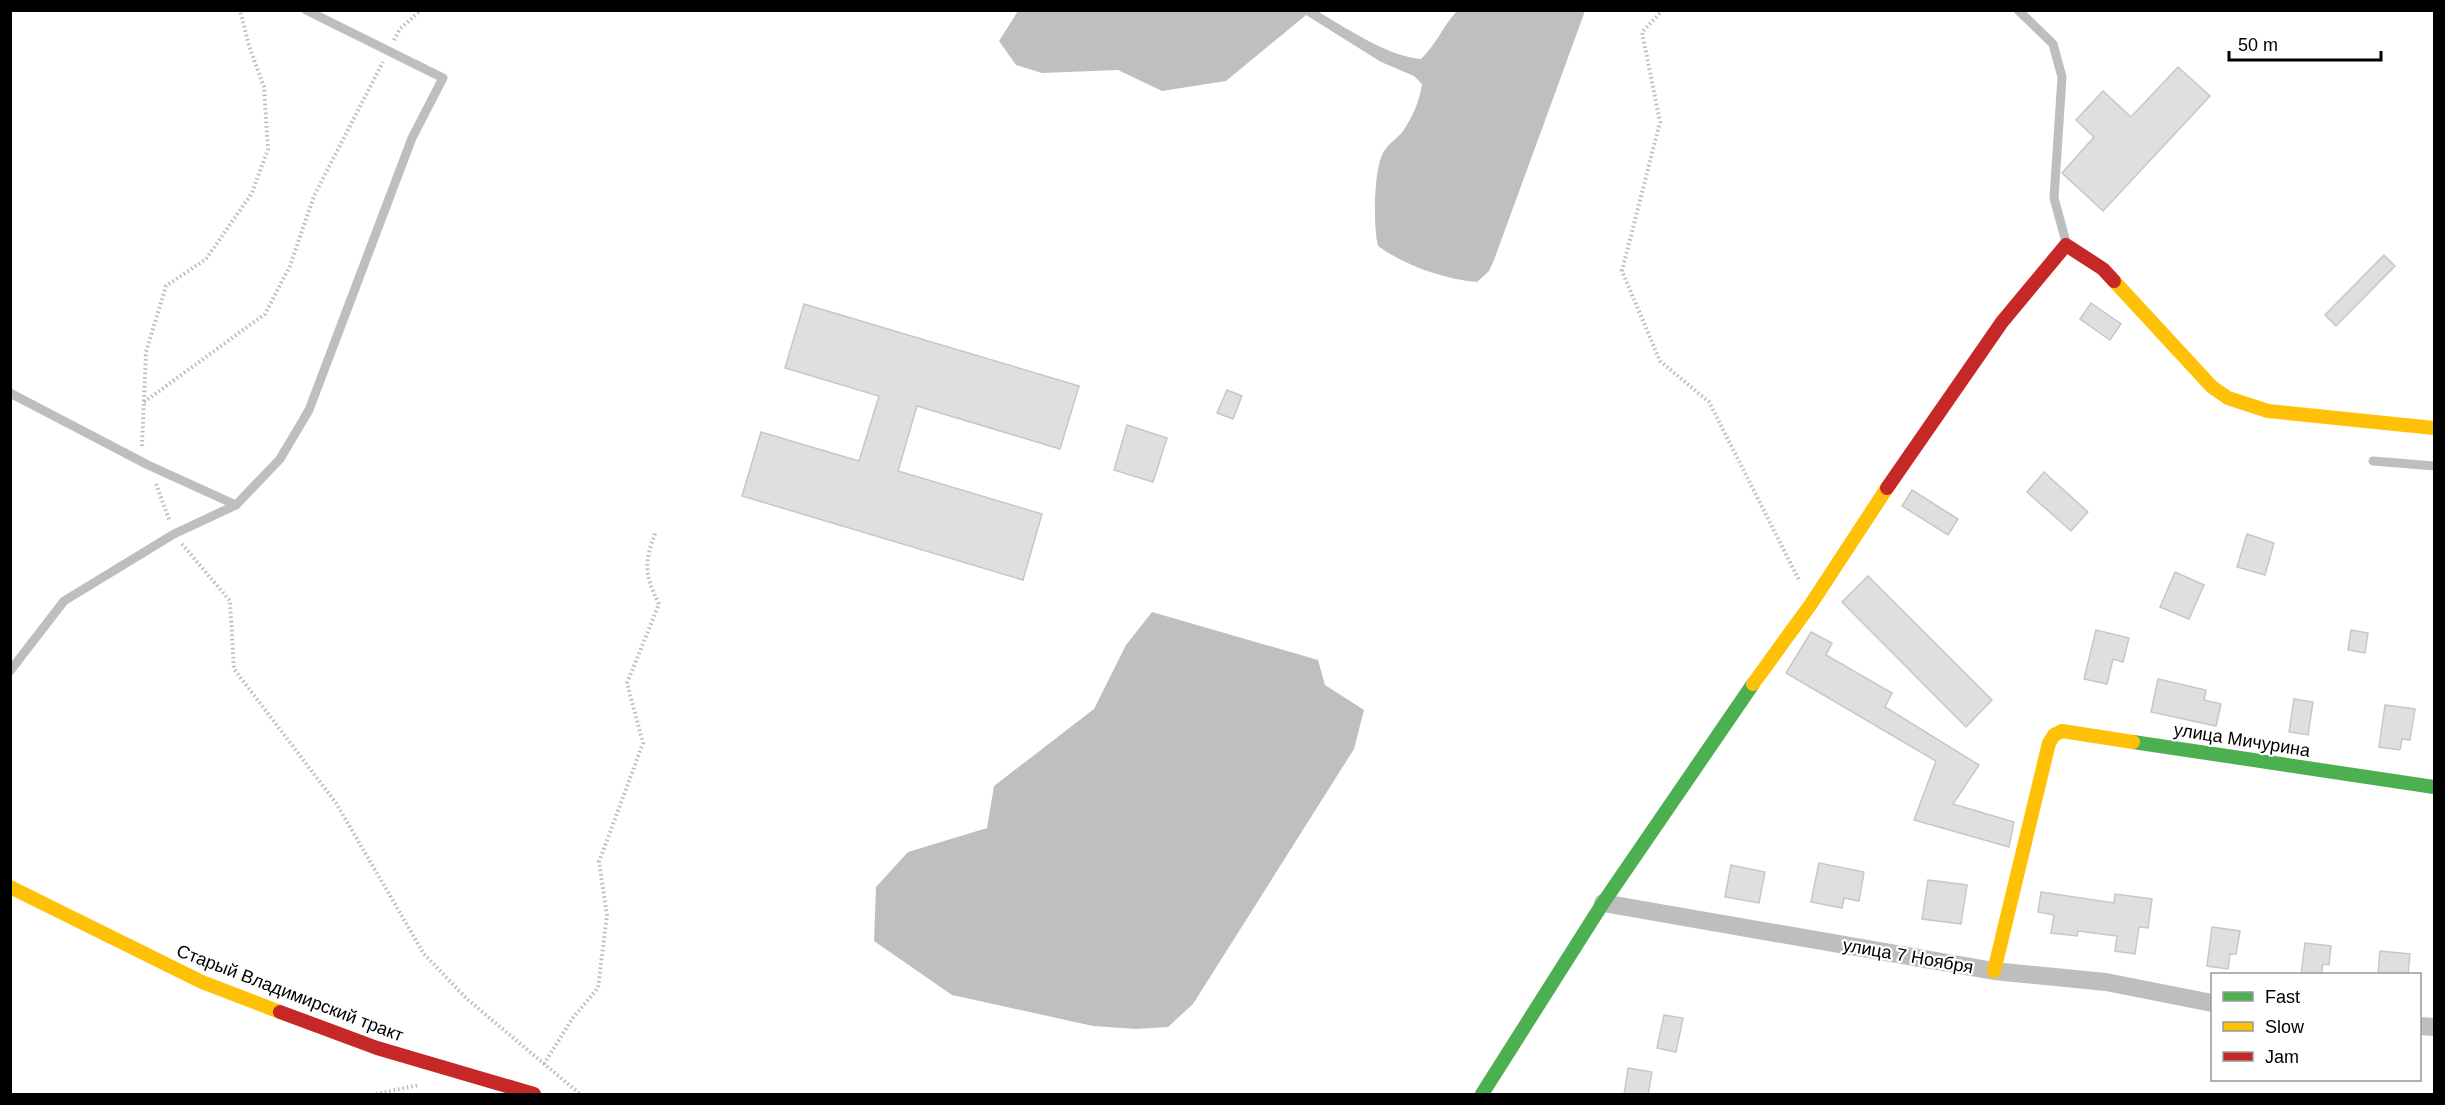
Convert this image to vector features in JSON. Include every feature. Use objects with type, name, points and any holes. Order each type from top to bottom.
[{"type":"street","points":[[1482,1095],[1603,903],[1743,698],[1811,604],[1876,504],[2002,322],[2066,245],[2103,269],[2212,387],[2228,398],[2268,411],[2434,428]]},
{"type":"street","name":"улица Мичурина","points":[[1994,971],[2049,743],[2054,735],[2062,731],[2434,787]]},
{"type":"street","name":"Старый Владимирский тракт","points":[[10,888],[202,982],[377,1048],[534,1095]]},
{"type":"street","name":"улица 7 Ноября","points":[[1603,903],[1994,971],[2106,982],[2211,1003]]},
{"type":"lane","points":[[10,671],[64,601],[174,534],[236,505],[279,459],[309,410],[412,138],[443,78],[306,10]]},
{"type":"lane","points":[[2018,10],[2053,44],[2062,77],[2054,198],[2066,245]]},
{"type":"lane","points":[[10,393],[148,465],[236,505]]},
{"type":"lane","points":[[2373,461],[2434,466]]},
{"type":"path","points":[[240,10],[249,46],[264,87],[268,149],[252,193],[206,259],[166,286],[146,352],[142,446],[174,534],[230,602],[234,669],[336,803],[424,954],[467,999],[580,1095]]},
{"type":"path","points":[[144,402],[264,314],[290,266],[314,196],[388,52],[400,29],[421,10]]},
{"type":"path","points":[[1663,10],[1642,32],[1660,122],[1622,271],[1660,360],[1709,402],[1811,604]]},
{"type":"path","points":[[544,1064],[572,1020],[598,988],[606,915],[599,862],[643,743],[627,683],[658,603],[648,582],[646,556],[656,531]]},
{"type":"shaded area","points":[[1018,11],[1317,11],[1394,53],[1421,59],[1457,11],[1585,11],[1494,260],[1489,271],[1477,282],[1451,278],[1425,270],[1400,260],[1378,246],[1375,200],[1379,163],[1384,151],[1403,131],[1409,120],[1422,84],[1414,76],[1381,62],[1306,15],[1226,81],[1162,91],[1118,70],[1042,73],[1016,65],[999,41]]},
{"type":"shaded area","points":[[1152,612],[1318,660],[1325,685],[1364,710],[1354,749],[1193,1004],[1168,1027],[1136,1029],[1093,1026],[952,995],[874,941],[876,887],[908,852],[987,828],[994,786],[1094,709],[1126,645]]},
{"type":"building","points":[[2178,67],[2210,96],[2103,211],[2062,173],[2094,137],[2076,120],[2103,91],[2131,117]]},
{"type":"building","points":[[2384,255],[2395,266],[2336,326],[2325,315]]},
{"type":"building","points":[[2091,303],[2121,324],[2110,340],[2080,319]]},
{"type":"building","points":[[804,304],[1079,386],[1060,449],[917,406],[898,471],[1042,514],[1023,580],[742,496],[761,432],[859,461],[879,396],[785,368]]},
{"type":"building","points":[[1227,390],[1242,396],[1233,419],[1217,413]]},
{"type":"building","points":[[1127,425],[1167,438],[1153,482],[1114,470]]},
{"type":"building","points":[[2044,472],[2088,512],[2071,531],[2027,492]]},
{"type":"building","points":[[1912,490],[1958,519],[1948,535],[1902,506]]},
{"type":"building","points":[[2247,534],[2274,543],[2265,575],[2237,567]]},
{"type":"building","points":[[2175,572],[2204,585],[2189,619],[2160,607]]},
{"type":"building","points":[[1868,576],[1992,700],[1966,727],[1842,602]]},
{"type":"building","points":[[2096,630],[2129,638],[2123,662],[2113,659],[2107,684],[2084,679]]},
{"type":"building","points":[[2351,630],[2368,633],[2365,653],[2348,650]]},
{"type":"building","points":[[1811,632],[1832,643],[1826,655],[1892,693],[1885,707],[1979,765],[1953,804],[2014,822],[2009,847],[1914,820],[1936,761],[1786,673]]},
{"type":"building","points":[[2158,679],[2206,690],[2204,700],[2221,704],[2216,726],[2151,712]]},
{"type":"building","points":[[2294,699],[2313,702],[2308,735],[2289,732]]},
{"type":"building","points":[[2385,705],[2415,709],[2410,740],[2402,739],[2400,750],[2379,747]]},
{"type":"building","points":[[1819,863],[1864,872],[1859,901],[1844,898],[1842,908],[1811,902]]},
{"type":"building","points":[[1731,865],[1765,872],[1759,903],[1725,897]]},
{"type":"building","points":[[1928,880],[1967,885],[1961,924],[1922,919]]},
{"type":"building","points":[[2041,892],[2114,903],[2115,894],[2152,899],[2148,928],[2139,927],[2135,954],[2115,951],[2117,936],[2078,931],[2077,936],[2051,933],[2054,915],[2038,912]]},
{"type":"building","points":[[2212,927],[2240,931],[2236,954],[2230,954],[2228,969],[2207,966]]},
{"type":"building","points":[[2305,943],[2331,946],[2329,965],[2323,964],[2321,973],[2301,973]]},
{"type":"building","points":[[2380,951],[2410,954],[2408,973],[2378,973]]},
{"type":"building","points":[[1664,1015],[1683,1018],[1676,1052],[1657,1048]]},
{"type":"building","points":[[1628,1068],[1652,1072],[1648,1095],[1624,1095]]},
{"type":"traffic: fast","points":[[1482,1094],[1603,903],[1753,684]]},
{"type":"traffic: fast","points":[[2133,742],[2434,787]]},
{"type":"traffic: slow","points":[[2114,281],[2212,387],[2228,398],[2268,411],[2434,428]]},
{"type":"traffic: slow","points":[[1753,684],[1811,604],[1887,488]]},
{"type":"traffic: slow","points":[[1994,971],[2049,743],[2054,735],[2062,731],[2133,742]]},
{"type":"traffic: slow","points":[[10,887],[202,982],[280,1012]]},
{"type":"traffic: jam","points":[[1887,488],[2002,322],[2066,245],[2103,269],[2114,281]]},
{"type":"traffic: jam","points":[[280,1012],[377,1048],[534,1094]]}]
